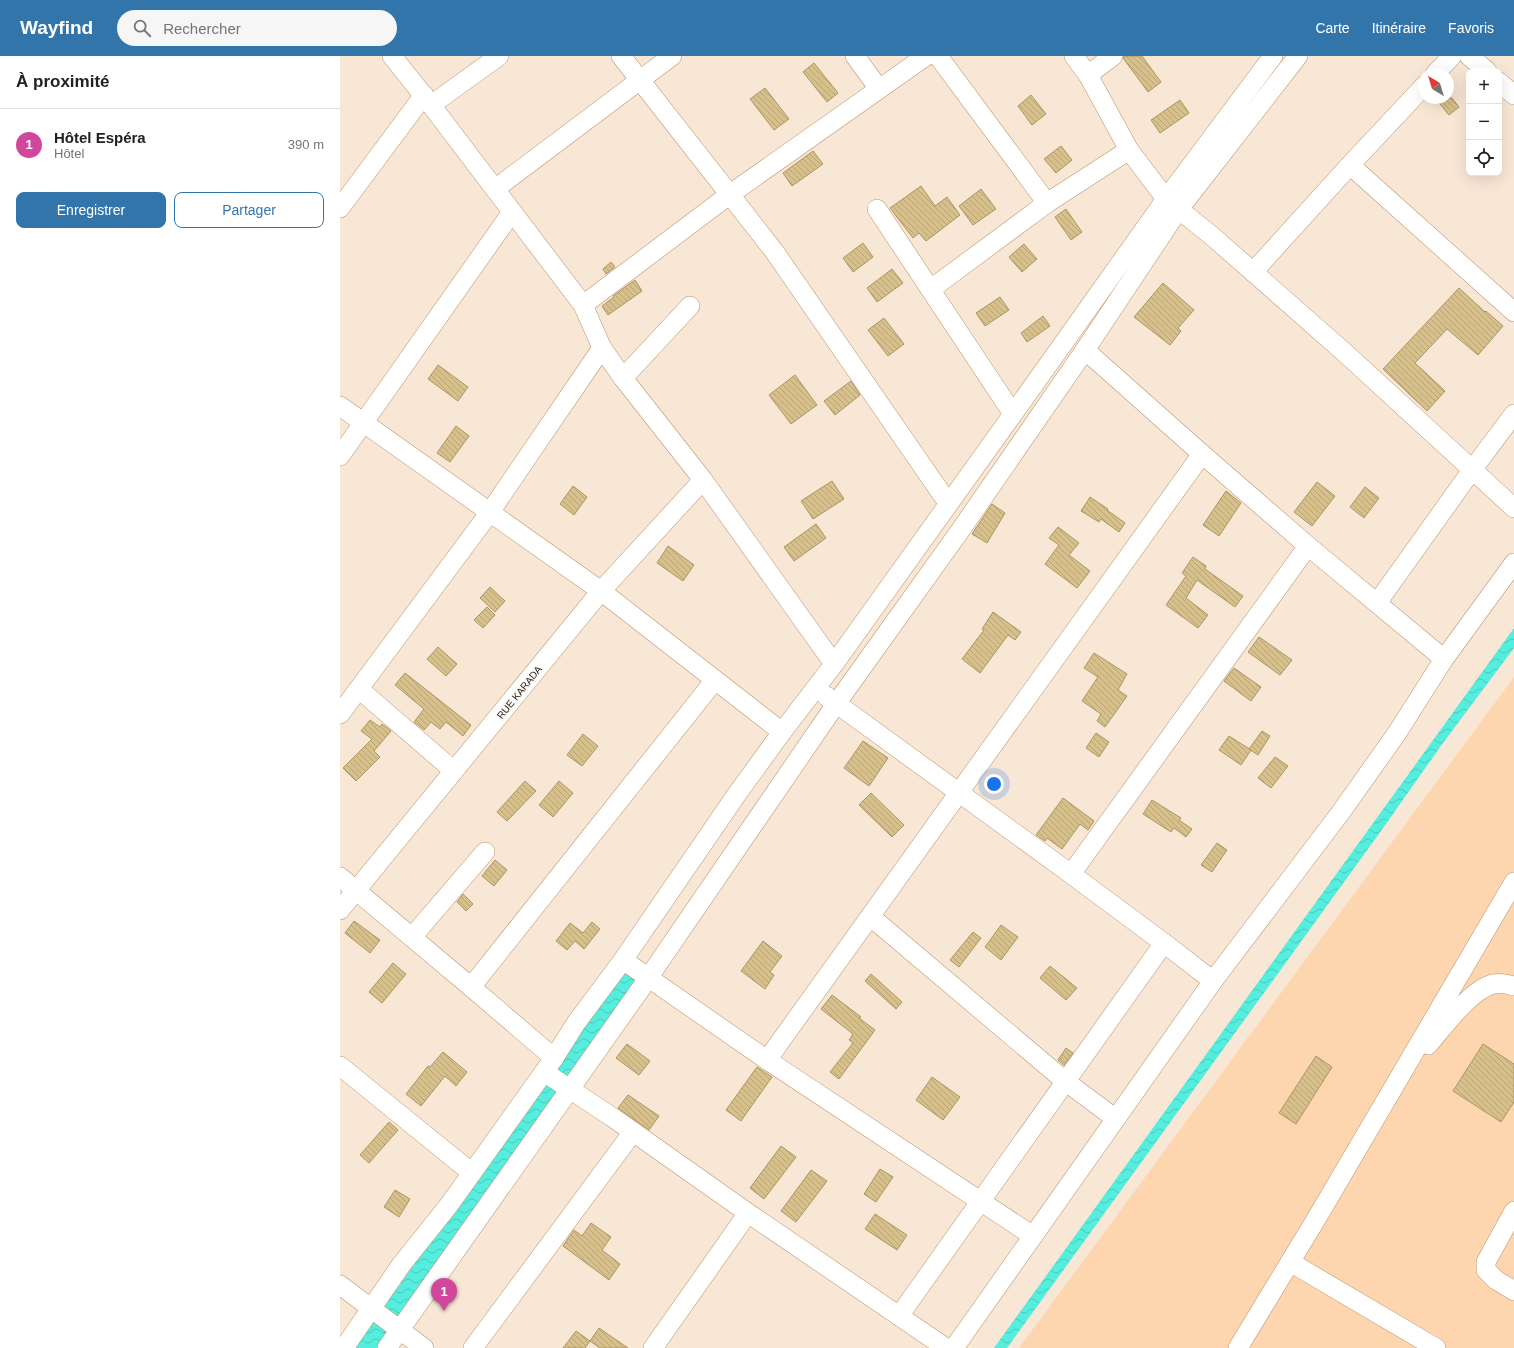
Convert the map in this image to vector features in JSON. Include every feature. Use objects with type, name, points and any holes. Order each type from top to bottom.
[{"type":"street","points":[[392,56],[583,305],[602,348],[703,480],[834,664]]},
{"type":"street","points":[[340,208],[427,100],[499,56]]},
{"type":"street","points":[[621,56],[774,251],[948,503]]},
{"type":"street","points":[[494,189],[672,56]]},
{"type":"street","points":[[855,56],[879,89]]},
{"type":"street","points":[[583,305],[729,195],[926,56]]},
{"type":"street","points":[[938,56],[1047,204]]},
{"type":"street","points":[[1074,56],[1088,75],[1130,150],[1173,204],[1212,236],[1344,352],[1514,508]]},
{"type":"street","points":[[1088,75],[1113,56]]},
{"type":"street","points":[[344,1348],[374,1312],[401,1265],[472,1173],[548,1068],[576,1023],[636,968],[836,704],[962,528],[1085,350],[1173,204],[1273,56]]},
{"type":"street","points":[[387,1348],[398,1329],[485,1208],[567,1088],[737,794],[834,664],[1013,414],[1173,204],[1298,56]]},
{"type":"street","points":[[1441,68],[1452,56]]},
{"type":"street","points":[[1469,56],[1483,68]]},
{"type":"street","points":[[1502,85],[1514,95]]},
{"type":"street","points":[[1253,272],[1418,92]]},
{"type":"street","points":[[931,289],[1047,204],[1130,150]]},
{"type":"street","points":[[1350,165],[1514,312]]},
{"type":"street","points":[[877,209],[1013,414]]},
{"type":"street","points":[[340,456],[512,212]]},
{"type":"street","points":[[624,378],[690,306]]},
{"type":"street","points":[[340,714],[490,512],[602,348]]},
{"type":"street","points":[[1085,350],[1308,546],[1444,659]]},
{"type":"street","points":[[340,406],[601,591],[782,732]]},
{"type":"street","points":[[1377,603],[1514,414]]},
{"type":"street","points":[[767,1060],[1202,454]]},
{"type":"street","name":"RUE KARADA","points":[[340,910],[601,591],[703,480]]},
{"type":"street","points":[[1071,874],[1308,546]]},
{"type":"street","points":[[954,1348],[1213,981],[1341,812],[1397,733],[1444,659],[1514,562]]},
{"type":"street","points":[[471,987],[715,680]]},
{"type":"street","points":[[815,688],[1071,874],[1213,981]]},
{"type":"street","points":[[359,689],[454,771]]},
{"type":"street","points":[[412,937],[485,852]]},
{"type":"street","points":[[340,877],[471,987],[567,1088],[946,1348]]},
{"type":"street","points":[[1238,1348],[1514,882]]},
{"type":"street","points":[[871,917],[1065,1081],[1116,1119]]},
{"type":"street","points":[[899,1316],[1164,943]]},
{"type":"street","points":[[636,968],[767,1060],[1034,1236]]},
{"type":"street","points":[[1389,1095],[1426,1048],[1469,999],[1482,989],[1492,984],[1505,983],[1514,986]]},
{"type":"street","points":[[340,1066],[472,1173]]},
{"type":"street","points":[[473,1348],[633,1132]]},
{"type":"street","points":[[1514,1211],[1486,1262],[1486,1270],[1496,1280],[1514,1291]]},
{"type":"street","points":[[652,1348],[748,1213]]},
{"type":"street","points":[[1290,1262],[1436,1348]]},
{"type":"street","points":[[340,1285],[424,1348]]},
{"type":"shaded area","points":[[1514,677],[1514,1348],[1019,1348]]},
{"type":"water","points":[[1514,628],[1514,648],[1443,743],[1007,1348],[994,1348]]},
{"type":"water","points":[[624,971],[638,980],[378,1348],[355,1348],[522,1112]]},
{"type":"building","points":[[1124,56],[1142,56],[1161,82],[1148,92],[1123,58]]},
{"type":"building","points":[[814,63],[838,93],[827,102],[803,72]]},
{"type":"building","points":[[765,88],[789,119],[774,130],[750,99]]},
{"type":"building","points":[[1031,95],[1046,114],[1032,125],[1018,106]]},
{"type":"building","points":[[1180,100],[1189,113],[1160,133],[1151,120]]},
{"type":"building","points":[[1454,101],[1459,107],[1449,115],[1440,104],[1454,104]]},
{"type":"building","points":[[1061,146],[1072,160],[1056,173],[1044,159]]},
{"type":"building","points":[[813,151],[823,164],[792,186],[783,173]]},
{"type":"building","points":[[921,186],[935,206],[947,197],[960,215],[926,241],[919,233],[913,238],[890,208]]},
{"type":"building","points":[[981,189],[996,209],[973,225],[959,206]]},
{"type":"building","points":[[1066,209],[1082,232],[1071,240],[1055,217]]},
{"type":"building","points":[[863,243],[873,257],[853,272],[843,258]]},
{"type":"building","points":[[1024,244],[1037,259],[1022,272],[1009,257]]},
{"type":"building","points":[[611,262],[615,267],[606,274],[603,269]]},
{"type":"building","points":[[892,269],[903,283],[877,302],[867,288]]},
{"type":"building","points":[[635,280],[642,291],[608,315],[602,306]]},
{"type":"building","points":[[1163,283],[1194,310],[1178,328],[1181,331],[1170,345],[1134,317]]},
{"type":"building","points":[[1459,288],[1503,326],[1478,355],[1447,329],[1415,363],[1445,391],[1427,411],[1383,369]]},
{"type":"building","points":[[1000,297],[1009,310],[985,326],[976,313]]},
{"type":"building","points":[[1043,316],[1050,326],[1027,342],[1021,333]]},
{"type":"building","points":[[884,318],[904,344],[888,356],[868,330]]},
{"type":"building","points":[[438,365],[468,387],[458,401],[428,379]]},
{"type":"building","points":[[795,375],[817,405],[791,424],[769,395]]},
{"type":"building","points":[[851,381],[860,395],[835,415],[824,401]]},
{"type":"building","points":[[456,426],[469,436],[450,462],[437,453]]},
{"type":"building","points":[[832,481],[844,499],[813,519],[801,501]]},
{"type":"building","points":[[1317,482],[1335,496],[1312,526],[1294,512]]},
{"type":"building","points":[[573,486],[587,497],[574,515],[560,504]]},
{"type":"building","points":[[1365,487],[1379,498],[1364,518],[1350,507]]},
{"type":"building","points":[[1226,491],[1241,503],[1219,536],[1203,525]]},
{"type":"building","points":[[1090,497],[1125,523],[1119,532],[1101,519],[1099,522],[1081,511]]},
{"type":"building","points":[[992,504],[1005,513],[987,543],[972,534]]},
{"type":"building","points":[[816,524],[826,538],[794,561],[784,547]]},
{"type":"building","points":[[1058,527],[1079,543],[1069,555],[1090,571],[1077,588],[1045,564],[1059,545],[1049,538]]},
{"type":"building","points":[[668,546],[694,565],[683,581],[657,563]]},
{"type":"building","points":[[1193,557],[1206,566],[1205,569],[1243,596],[1235,607],[1197,580],[1186,598],[1208,615],[1198,628],[1166,605],[1186,576],[1182,573]]},
{"type":"building","points":[[490,587],[505,601],[495,612],[480,598]]},
{"type":"building","points":[[487,607],[495,615],[483,628],[474,620]]},
{"type":"building","points":[[993,612],[1021,632],[1015,640],[1008,635],[980,673],[962,659],[984,630],[982,629]]},
{"type":"building","points":[[1259,637],[1292,660],[1280,675],[1248,652]]},
{"type":"building","points":[[438,647],[457,664],[446,676],[427,659]]},
{"type":"building","points":[[1094,653],[1127,674],[1118,690],[1127,696],[1105,727],[1097,721],[1101,714],[1082,701],[1098,677],[1084,668]]},
{"type":"building","points":[[1234,668],[1261,687],[1251,701],[1224,681]]},
{"type":"building","points":[[405,673],[471,725],[463,736],[446,722],[440,729],[431,722],[424,730],[414,722],[424,709],[395,685]]},
{"type":"building","points":[[370,720],[380,727],[382,724],[391,731],[374,751],[380,757],[356,781],[343,768],[372,739],[361,731]]},
{"type":"building","points":[[1262,731],[1270,736],[1258,755],[1249,749]]},
{"type":"building","points":[[1096,733],[1109,742],[1099,757],[1086,748]]},
{"type":"building","points":[[583,734],[598,746],[582,766],[567,755]]},
{"type":"building","points":[[1229,736],[1251,750],[1241,765],[1219,750]]},
{"type":"building","points":[[863,741],[888,758],[869,786],[844,768]]},
{"type":"building","points":[[1275,757],[1288,766],[1271,788],[1258,778]]},
{"type":"building","points":[[525,781],[536,791],[507,821],[497,812]]},
{"type":"building","points":[[559,781],[573,793],[553,817],[539,805]]},
{"type":"building","points":[[871,793],[904,825],[892,837],[859,805]]},
{"type":"building","points":[[1063,798],[1094,821],[1088,830],[1080,824],[1062,849],[1047,838],[1045,841],[1036,835]]},
{"type":"building","points":[[1152,800],[1181,818],[1179,820],[1192,829],[1186,837],[1174,828],[1171,832],[1143,814]]},
{"type":"building","points":[[1217,843],[1227,850],[1212,872],[1201,865]]},
{"type":"building","points":[[495,860],[507,870],[494,886],[482,876]]},
{"type":"building","points":[[463,894],[473,904],[466,911],[457,902]]},
{"type":"building","points":[[354,921],[380,940],[370,953],[345,933]]},
{"type":"building","points":[[592,922],[600,929],[584,949],[575,941],[567,950],[556,941],[570,923],[583,933]]},
{"type":"building","points":[[1001,925],[1018,937],[1001,960],[985,947]]},
{"type":"building","points":[[973,932],[981,938],[959,967],[950,960]]},
{"type":"building","points":[[763,941],[782,956],[770,972],[774,975],[765,989],[741,971]]},
{"type":"building","points":[[393,963],[406,974],[382,1003],[369,992]]},
{"type":"building","points":[[1050,966],[1077,988],[1066,1000],[1040,978]]},
{"type":"building","points":[[871,974],[902,1002],[896,1009],[865,981]]},
{"type":"building","points":[[832,995],[861,1017],[859,1018],[875,1030],[839,1079],[830,1072],[853,1043],[849,1040],[853,1034],[821,1009]]},
{"type":"building","points":[[627,1044],[650,1061],[639,1075],[616,1058]]},
{"type":"building","points":[[1483,1044],[1514,1064],[1514,1102],[1501,1122],[1453,1091]]},
{"type":"building","points":[[1066,1048],[1073,1053],[1064,1065],[1058,1060]]},
{"type":"building","points":[[443,1052],[467,1072],[456,1086],[445,1076],[421,1106],[406,1094],[428,1066],[430,1067]]},
{"type":"building","points":[[1316,1056],[1332,1067],[1296,1124],[1279,1113]]},
{"type":"building","points":[[757,1067],[772,1077],[741,1121],[726,1110]]},
{"type":"building","points":[[932,1077],[960,1097],[943,1120],[916,1100]]},
{"type":"building","points":[[628,1095],[659,1116],[649,1130],[618,1108]]},
{"type":"building","points":[[389,1122],[398,1130],[369,1163],[360,1155]]},
{"type":"building","points":[[781,1146],[796,1157],[764,1199],[750,1188]]},
{"type":"building","points":[[880,1169],[893,1177],[876,1202],[864,1194]]},
{"type":"building","points":[[811,1170],[827,1181],[796,1222],[781,1211]]},
{"type":"building","points":[[395,1190],[410,1199],[399,1217],[384,1207]]},
{"type":"building","points":[[875,1214],[907,1235],[897,1250],[865,1229]]},
{"type":"building","points":[[591,1223],[611,1237],[602,1250],[620,1264],[609,1280],[563,1246],[574,1230],[582,1236]]},
{"type":"building","points":[[599,1328],[628,1348],[600,1348],[590,1341]]},
{"type":"building","points":[[576,1331],[590,1341],[585,1348],[563,1348]]},
{"type":"place","name":"Hôtel Espéra","points":[[444,1311]]}]
